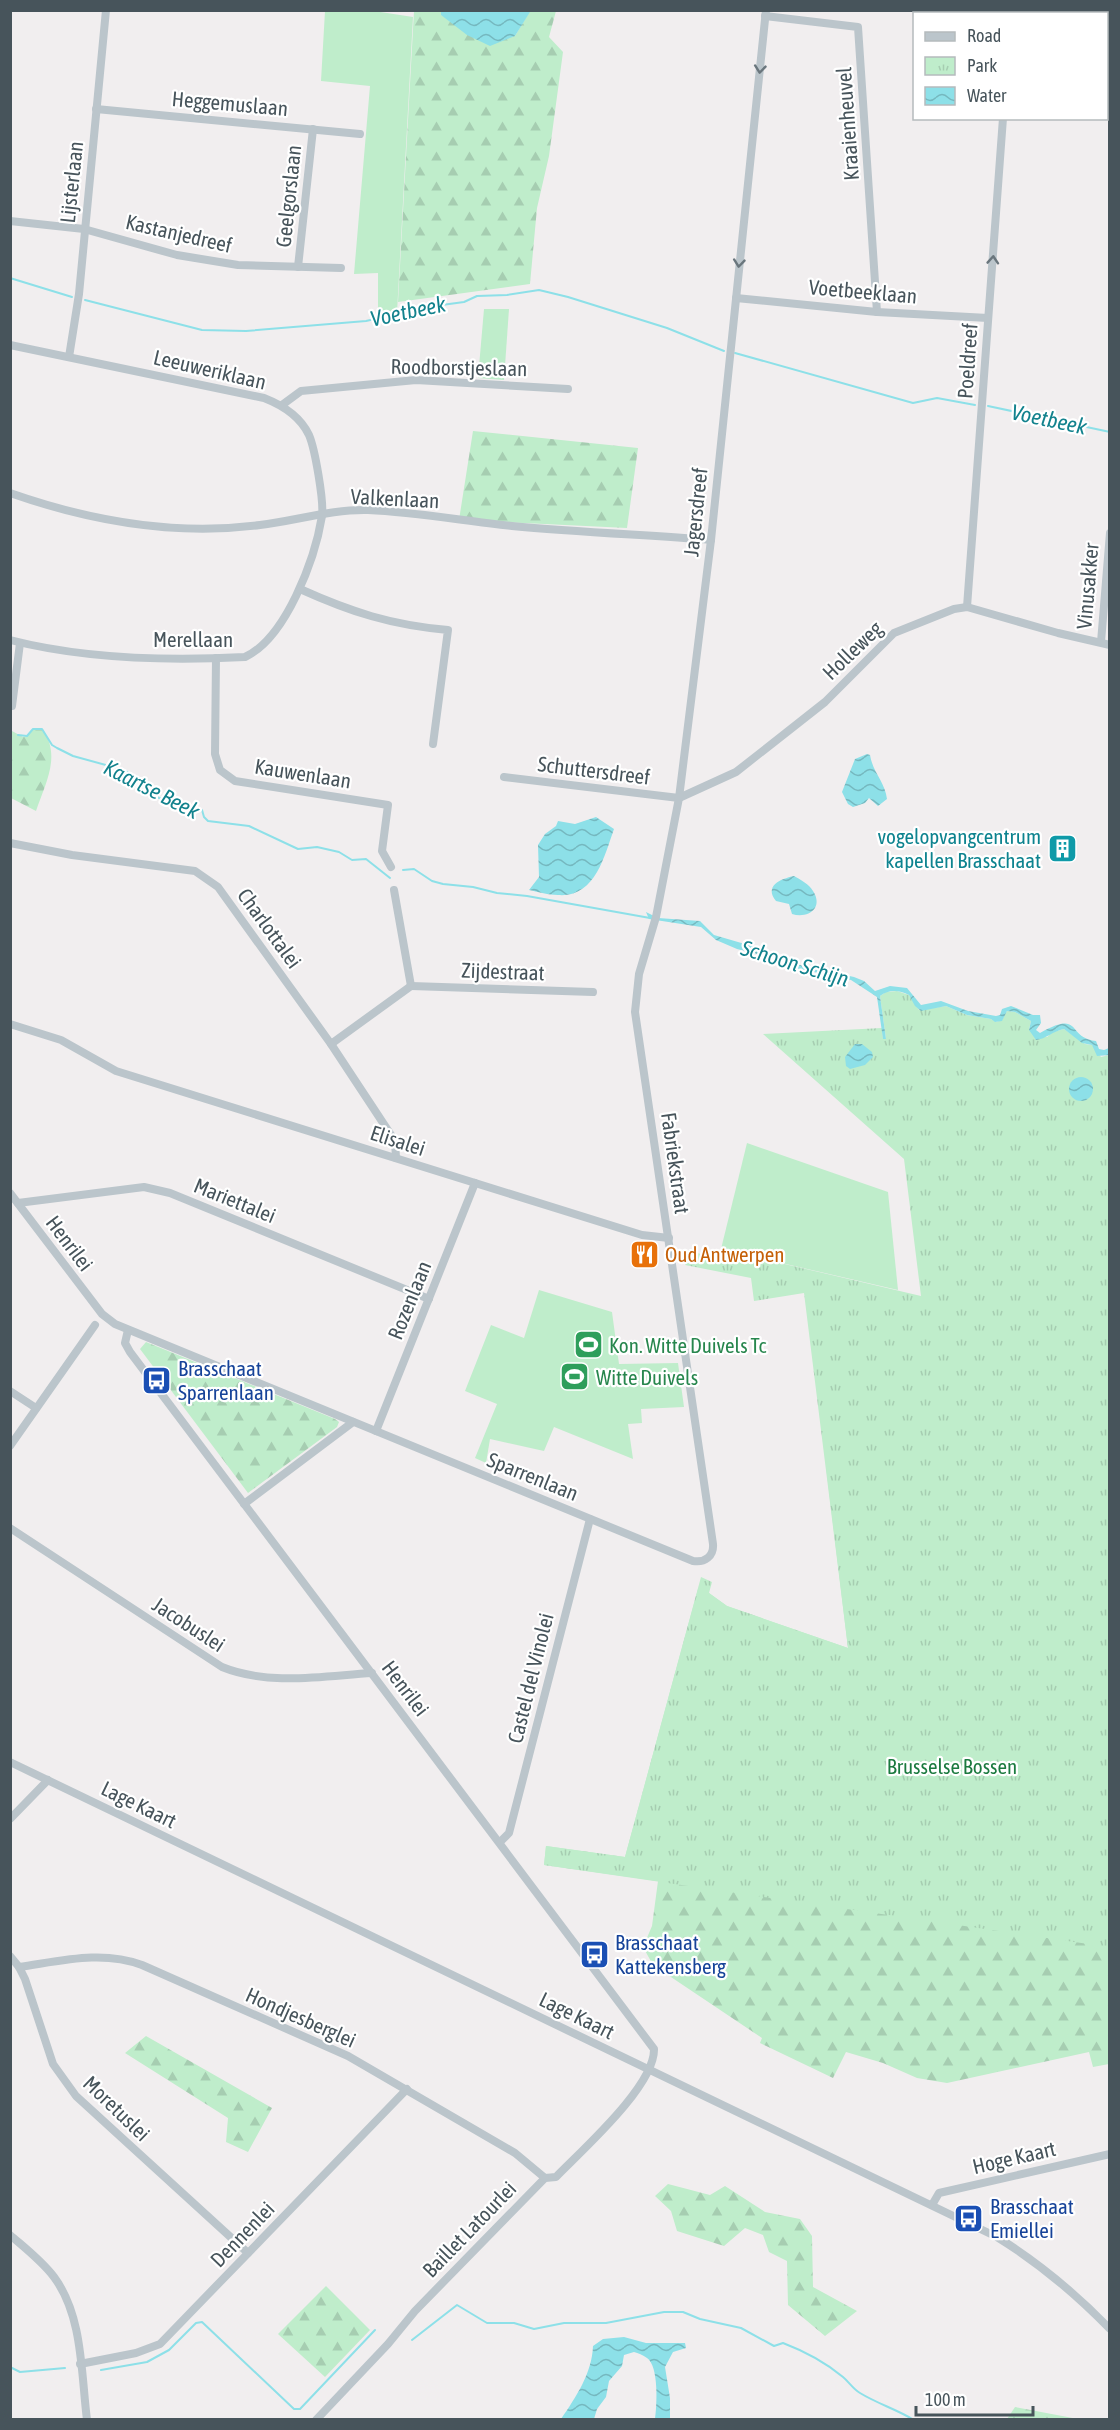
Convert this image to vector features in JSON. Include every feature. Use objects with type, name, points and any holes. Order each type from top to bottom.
[{"type":"street","name":"Lijsterlaan","points":[[69,357],[79,294],[106,10]]},
{"type":"street","name":"Jagersdreef","points":[[635,1012],[639,974],[656,919],[679,798],[711,540],[765,13]]},
{"type":"street","name":"Kraaienheuvel","points":[[765,13],[858,27],[877,312]]},
{"type":"street","name":"Heggemuslaan","points":[[96,109],[360,134]]},
{"type":"street","name":"Poeldreef","points":[[967,607],[1003,120]]},
{"type":"street","name":"Geelgorslaan","points":[[298,267],[313,129]]},
{"type":"street","name":"Kastanjedreef","points":[[10,221],[84,229],[177,255],[238,265],[341,268]]},
{"type":"street","name":"Voetbeeklaan","points":[[736,298],[877,312],[988,318]]},
{"type":"street","name":"Leeuweriklaan","points":[[10,345],[264,398],[282,405],[297,418],[309,434],[316,461],[322,514]]},
{"type":"street","name":"Roodborstjeslaan","points":[[282,405],[301,391],[416,380],[568,389]]},
{"type":"street","name":"Valkenlaan","points":[[10,494],[88,516],[145,525],[197,529],[260,525],[322,514],[366,510],[514,526],[711,540]]},
{"type":"street","name":"Merellaan","points":[[10,640],[60,650],[135,657],[244,657],[267,642],[300,589],[322,514]]},
{"type":"street","name":"Vinusakker","points":[[1105,643],[1110,533]]},
{"type":"street","points":[[300,589],[344,609],[386,622],[448,630],[433,744]]},
{"type":"street","points":[[967,607],[1058,633],[1105,643]]},
{"type":"street","name":"Holleweg","points":[[679,798],[736,772],[825,702],[894,633],[954,609],[967,607]]},
{"type":"street","points":[[12,706],[20,643]]},
{"type":"street","name":"Kauwenlaan","points":[[216,658],[215,754],[220,770],[235,781],[388,805],[382,851],[391,867]]},
{"type":"street","name":"Schuttersdreef","points":[[504,777],[679,798]]},
{"type":"street","name":"Charlottalei","points":[[10,845],[195,871],[207,877],[218,887],[331,1044],[395,1141],[396,1158]]},
{"type":"street","points":[[331,1044],[411,986],[394,890]]},
{"type":"street","name":"Zijdestraat","points":[[411,986],[593,992]]},
{"type":"street","name":"Fabriekstraat","points":[[635,1012],[713,1544],[711,1555],[699,1562]]},
{"type":"street","name":"Elisalei","points":[[10,1024],[61,1040],[116,1071],[642,1235],[669,1238]]},
{"type":"street","name":"Rozenlaan","points":[[376,1431],[475,1184]]},
{"type":"street","name":"Mariettalei","points":[[18,1203],[144,1187],[170,1193],[429,1299]]},
{"type":"street","name":"Henrilei","points":[[10,1193],[102,1314]]},
{"type":"street","name":"Sparrenlaan","points":[[102,1314],[106,1320],[128,1330],[699,1562]]},
{"type":"street","points":[[10,1446],[95,1324]]},
{"type":"street","name":"Henrilei","points":[[128,1330],[126,1343],[130,1352],[651,2044],[654,2054],[650,2070]]},
{"type":"street","points":[[10,1391],[36,1408]]},
{"type":"street","points":[[244,1504],[353,1422]]},
{"type":"street","name":"Castel del Vinolei","points":[[500,1842],[509,1833],[591,1519]]},
{"type":"street","name":"Jacobuslei","points":[[10,1528],[222,1667],[252,1676],[273,1678],[372,1673]]},
{"type":"street","name":"Lage Kaart","points":[[10,1762],[932,2205],[1023,2253],[1060,2281],[1110,2329]]},
{"type":"street","points":[[10,1819],[48,1780]]},
{"type":"street","name":"Moretuslei","points":[[10,1956],[20,1967],[30,1990],[53,2064],[76,2096],[248,2253]]},
{"type":"street","name":"Hondjesberglei","points":[[20,1967],[93,1956],[131,1961],[348,2056],[515,2153],[544,2178]]},
{"type":"street","name":"Baillet Latourlei","points":[[316,2420],[388,2344],[415,2311],[544,2178],[556,2177],[627,2103],[650,2070]]},
{"type":"street","name":"Dennenlei","points":[[80,2364],[145,2351],[160,2344],[406,2089]]},
{"type":"street","name":"Hoge Kaart","points":[[932,2205],[939,2193],[1110,2154]]},
{"type":"street","points":[[10,2235],[53,2275],[73,2315],[87,2420]]},
{"type":"green space","points":[[325,11],[374,11],[413,17],[397,313],[378,316],[378,273],[354,274],[370,86],[321,81]]},
{"type":"green space","points":[[414,11],[441,11],[441,15],[515,36],[530,11],[556,11],[549,37],[563,52],[549,156],[537,208],[530,284],[398,302]]},
{"type":"green space","points":[[484,309],[509,309],[504,380],[478,378]]},
{"type":"green space","points":[[473,431],[638,448],[627,528],[459,520]]},
{"type":"green space","points":[[33,729],[42,729],[48,739],[51,759],[50,770],[36,811],[11,798],[10,735],[12,731],[23,737],[27,736]]},
{"type":"green space","name":"Brusselse Bossen","points":[[897,991],[909,995],[919,1010],[946,1006],[967,1015],[996,1022],[1002,1020],[1007,1011],[1015,1012],[1031,1021],[1029,1030],[1047,1037],[1053,1032],[1064,1029],[1085,1044],[1092,1045],[1101,1057],[1109,1055],[1109,1947],[544,1865],[546,1846],[625,1857],[701,1577],[712,1582],[709,1593],[727,1606],[848,1648],[804,1293],[754,1301],[751,1278],[685,1265],[687,1250],[718,1259],[721,1249],[921,1296],[904,1159],[763,1034],[882,1028],[883,1039],[886,1039],[880,996],[886,992]]},
{"type":"green space","points":[[747,1143],[888,1192],[898,1290],[721,1249]]},
{"type":"green space","name":"Witte Duivels","points":[[539,1290],[612,1312],[619,1364],[678,1363],[684,1407],[641,1409],[642,1423],[628,1424],[633,1459],[554,1427],[544,1451],[490,1439],[486,1463],[475,1458],[497,1404],[465,1391],[491,1325],[524,1338]]},
{"type":"green space","points":[[146,1342],[335,1419],[339,1422],[337,1427],[248,1493],[140,1349]]},
{"type":"green space","points":[[826,1466],[1109,1604],[1109,2064],[1093,2067],[1089,2052],[947,2083],[917,2078],[883,2063],[846,2052],[833,2078],[760,2043],[762,2038],[653,1965],[643,1947],[652,1926],[658,1881],[544,1865],[546,1846],[625,1857],[698,1589],[709,1593],[727,1606],[848,1648]]},
{"type":"green space","points":[[146,2036],[272,2108],[248,2152],[226,2142],[228,2118],[125,2053]]},
{"type":"green space","points":[[668,2184],[710,2195],[725,2186],[765,2212],[800,2219],[812,2236],[813,2287],[857,2311],[825,2336],[788,2305],[787,2261],[769,2252],[763,2235],[745,2228],[724,2246],[677,2231],[671,2211],[655,2196]]},
{"type":"green space","points":[[326,2286],[370,2330],[325,2377],[278,2334]]},
{"type":"green space","points":[[1015,2407],[1078,2419],[1007,2419]]},
{"type":"water","points":[[530,10],[530,12],[515,36],[490,46],[467,35],[441,15],[441,11]]},
{"type":"water","points":[[870,755],[887,799],[878,806],[869,798],[865,803],[853,807],[848,804],[842,792],[855,759]]},
{"type":"water","points":[[596,817],[614,829],[602,863],[589,883],[581,890],[571,894],[554,895],[529,890],[539,877],[538,845],[545,834],[556,826],[558,821],[575,824]]},
{"type":"water","points":[[794,876],[805,882],[816,897],[817,902],[813,911],[804,915],[792,914],[789,904],[776,901],[773,896],[772,891],[775,884]]},
{"type":"water","points":[[646,912],[658,918],[700,921],[714,935],[762,949],[782,961],[854,977],[864,981],[875,991],[890,986],[907,988],[921,1005],[941,1001],[968,1011],[996,1016],[1000,1015],[1002,1009],[1011,1006],[1033,1015],[1040,1015],[1041,1023],[1036,1030],[1040,1033],[1054,1026],[1069,1024],[1087,1039],[1096,1041],[1099,1049],[1109,1048],[1109,1055],[1097,1056],[1092,1045],[1082,1043],[1064,1029],[1036,1040],[1029,1030],[1031,1021],[1015,1012],[1007,1011],[1002,1021],[995,1022],[991,1019],[967,1015],[946,1006],[921,1011],[909,995],[894,991],[880,996],[886,1039],[883,1039],[877,997],[851,980],[777,964],[761,955],[737,949],[716,940],[701,927],[649,919]]},
{"type":"water","points":[[855,1044],[862,1044],[872,1052],[873,1057],[865,1065],[850,1069],[846,1066],[845,1057]]},
{"type":"water","points":[[1081,1077],[1089,1081],[1093,1089],[1089,1097],[1081,1101],[1073,1097],[1069,1089],[1073,1081]]},
{"type":"water","points":[[624,2337],[646,2343],[685,2343],[686,2348],[673,2352],[665,2367],[670,2398],[670,2419],[655,2419],[654,2369],[647,2358],[634,2352],[624,2355],[622,2366],[609,2381],[606,2397],[597,2409],[594,2419],[561,2419],[590,2366],[593,2346],[603,2339]]},
{"type":"waterway","name":"Voetbeek","points":[[10,278],[72,297]]},
{"type":"waterway","name":"Voetbeek","points":[[85,300],[202,330],[246,331],[366,321],[427,307],[464,302],[477,296],[507,295],[539,290],[667,328],[724,351]]},
{"type":"waterway","name":"Voetbeek","points":[[735,353],[913,403],[937,398],[975,405]]},
{"type":"waterway","name":"Voetbeek","points":[[988,406],[1110,432]]},
{"type":"waterway","name":"Kaartse Beek","points":[[18,735],[27,736],[33,729],[42,729],[52,745],[57,748],[73,756],[124,770],[159,798],[202,810],[208,821],[249,826],[298,849],[317,847],[339,852],[352,860],[366,859],[390,878]]},
{"type":"waterway","name":"Kaartse Beek","points":[[403,870],[414,869],[432,881],[443,884],[473,887],[650,918]]},
{"type":"waterway","points":[[412,2340],[457,2305],[487,2323],[514,2323],[534,2329],[564,2323],[606,2323],[664,2312],[683,2312],[700,2319],[741,2328],[774,2346],[783,2343],[814,2357],[843,2377],[855,2390],[914,2420]]},
{"type":"waterway","points":[[101,2370],[147,2362],[169,2350],[196,2323],[202,2322],[294,2409],[300,2409],[375,2330]]},
{"type":"waterway","points":[[10,2367],[20,2372],[65,2368]]},
{"type":"place","name":"vogelopvangcentrum kapellen Brasschaat","points":[[1062,848]]},
{"type":"place","name":"Oud Antwerpen","points":[[644,1254]]},
{"type":"place","name":"Kon. Witte Duivels Tc","points":[[588,1345]]},
{"type":"place","name":"Witte Duivels","points":[[575,1377]]},
{"type":"place","name":"Brasschaat Sparrenlaan","points":[[157,1380]]},
{"type":"place","name":"Brasschaat Kattekensberg","points":[[594,1954]]},
{"type":"place","name":"Brasschaat Emiellei","points":[[969,2218]]},
{"type":"water label","name":"Schoon Schijn","points":[[795,963]]}]
